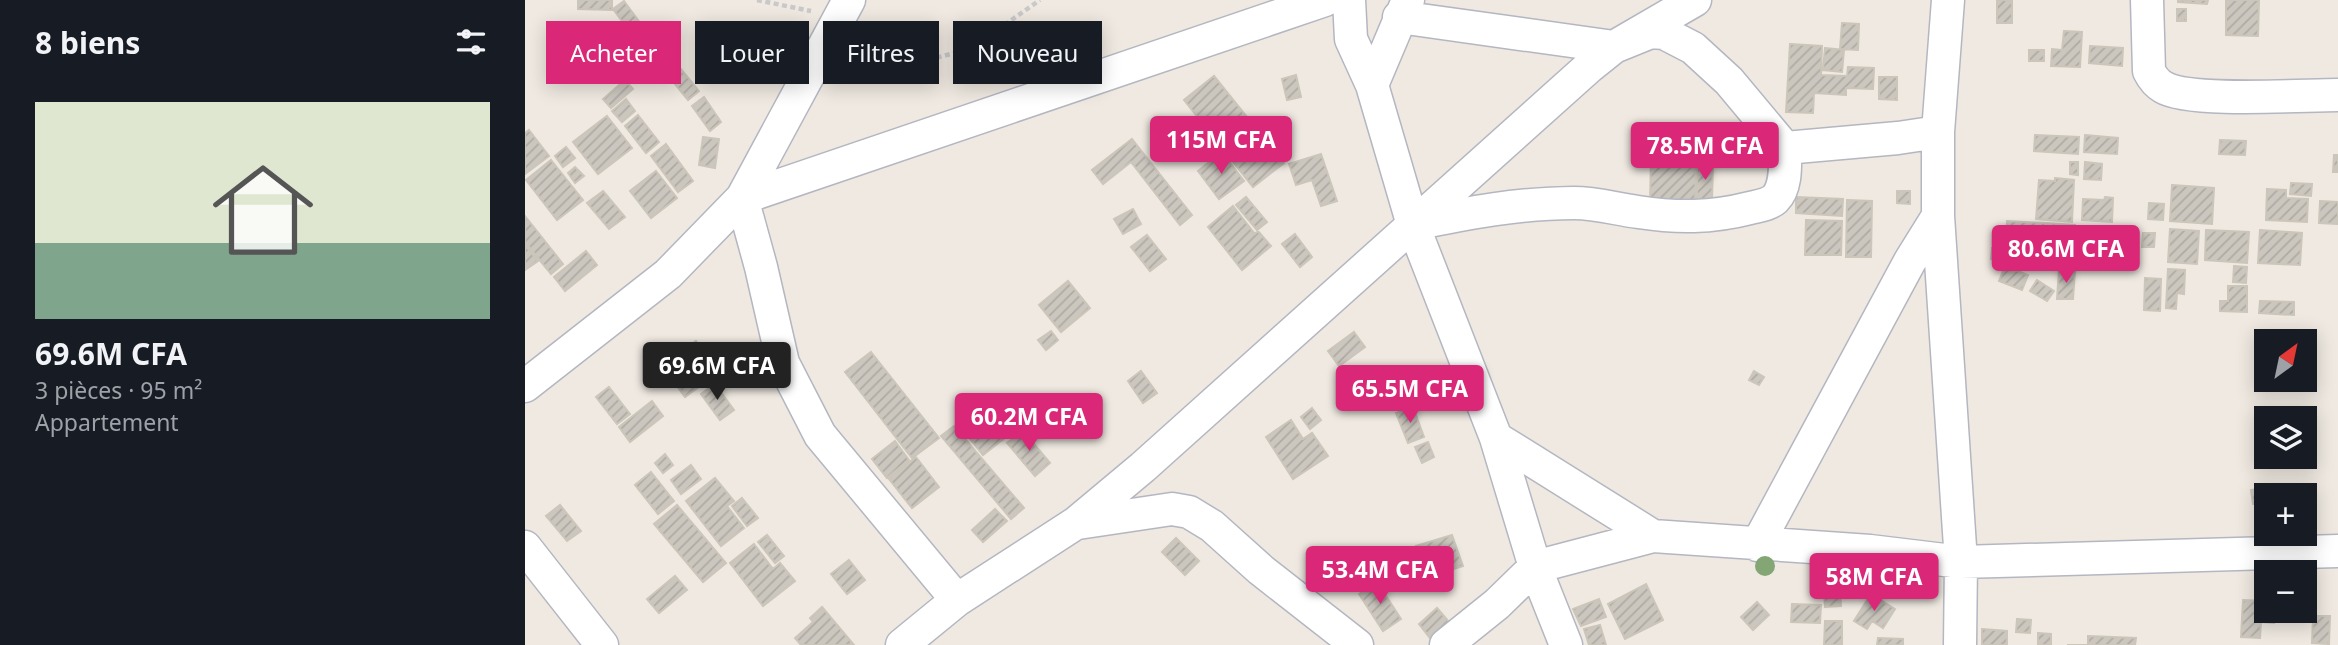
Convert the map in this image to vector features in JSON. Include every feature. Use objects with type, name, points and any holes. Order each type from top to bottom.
[{"type":"street","points":[[1349,0],[1351,39]]},
{"type":"street","points":[[902,645],[957,600],[1076,523],[1143,467],[1614,47],[1695,0]]},
{"type":"street","points":[[1948,0],[1938,132],[1938,216],[1961,562],[1960,645]]},
{"type":"street","points":[[2147,0],[2148,71],[2163,88],[2220,96],[2338,95]]},
{"type":"street","points":[[742,198],[1315,4],[1351,39],[1372,85],[1413,225],[1496,438],[1535,567],[1566,645]]},
{"type":"street","points":[[525,386],[668,274],[742,198],[845,8]]},
{"type":"street","points":[[1372,85],[1404,9],[1614,47],[1651,32],[1664,33],[1693,47],[1729,81],[1785,148],[1784,177],[1774,200],[1732,213],[1685,218],[1634,212],[1609,205],[1550,204],[1493,208],[1413,225]]},
{"type":"street","points":[[1785,148],[1938,132]]},
{"type":"street","points":[[742,198],[783,363],[820,435],[957,600]]},
{"type":"street","points":[[1758,545],[1910,261],[1938,216]]},
{"type":"street","points":[[1496,438],[1653,536]]},
{"type":"street","points":[[1076,523],[1172,509],[1189,512],[1212,527],[1261,570],[1356,645]]},
{"type":"street","points":[[1446,645],[1497,604],[1535,567],[1653,536],[1870,551],[1961,562],[2338,551]]},
{"type":"street","points":[[525,547],[603,645]]},
{"type":"path","points":[[757,0],[845,8],[939,57],[970,49],[1040,0]]},
{"type":"building","points":[[578,0],[612,0],[612,10],[578,9]]},
{"type":"building","points":[[1997,0],[2012,0],[2012,23],[1997,23]]},
{"type":"building","points":[[2178,0],[2208,0],[2207,4]]},
{"type":"building","points":[[2226,0],[2259,0],[2258,36],[2226,35]]},
{"type":"building","points":[[624,1],[639,21],[622,21],[613,9]]},
{"type":"building","points":[[2177,9],[2186,9],[2186,21],[2177,21]]},
{"type":"building","points":[[1842,23],[1859,24],[1858,50],[1840,49]]},
{"type":"building","points":[[2064,31],[2082,32],[2080,67],[2051,66],[2052,49],[2062,50]]},
{"type":"building","points":[[1790,44],[1822,46],[1821,75],[1847,76],[1848,67],[1874,68],[1873,89],[1846,88],[1846,95],[1814,93],[1813,113],[1786,112]]},
{"type":"building","points":[[2090,46],[2123,48],[2122,66],[2089,63]]},
{"type":"building","points":[[1825,48],[1844,50],[1842,72],[1823,70]]},
{"type":"building","points":[[2029,50],[2044,50],[2044,61],[2029,61]]},
{"type":"building","points":[[681,69],[699,91],[688,100],[675,84],[681,84]]},
{"type":"building","points":[[1296,75],[1301,97],[1287,100],[1282,79]]},
{"type":"building","points":[[1214,76],[1284,163],[1253,187],[1184,100]]},
{"type":"building","points":[[1879,77],[1897,77],[1897,100],[1879,99]]},
{"type":"building","points":[[620,84],[629,84],[633,89],[611,108],[603,99]]},
{"type":"building","points":[[704,97],[721,122],[710,131],[692,106]]},
{"type":"building","points":[[626,99],[635,111],[622,122],[612,111]]},
{"type":"building","points":[[638,115],[659,142],[646,153],[625,126]]},
{"type":"building","points":[[607,116],[632,148],[598,174],[573,142]]},
{"type":"building","points":[[529,130],[549,156],[525,174],[525,133]]},
{"type":"building","points":[[2035,135],[2079,137],[2078,154],[2034,151]]},
{"type":"building","points":[[2085,135],[2118,138],[2117,154],[2084,152]]},
{"type":"building","points":[[703,137],[719,139],[715,168],[699,165]]},
{"type":"building","points":[[1132,139],[1192,215],[1180,225],[1131,162],[1103,184],[1092,170]]},
{"type":"building","points":[[2220,140],[2246,141],[2245,155],[2219,154]]},
{"type":"building","points":[[666,144],[693,181],[678,192],[651,156]]},
{"type":"building","points":[[566,147],[575,158],[563,167],[555,156]]},
{"type":"building","points":[[1222,152],[1244,181],[1219,199],[1198,171]]},
{"type":"building","points":[[1651,152],[1696,153],[1695,208],[1650,207]]},
{"type":"building","points":[[1321,154],[1337,201],[1321,206],[1312,180],[1296,185],[1289,164]]},
{"type":"building","points":[[2334,155],[2338,155],[2338,172],[2333,172]]},
{"type":"building","points":[[551,160],[583,200],[557,220],[526,180]]},
{"type":"building","points":[[2070,162],[2078,162],[2078,175],[2070,174]]},
{"type":"building","points":[[2085,162],[2102,164],[2101,180],[2084,179]]},
{"type":"building","points":[[1697,164],[1713,164],[1712,200],[1697,199]]},
{"type":"building","points":[[575,167],[584,176],[575,183],[568,173]]},
{"type":"building","points":[[656,171],[677,198],[651,218],[630,191]]},
{"type":"building","points":[[2055,178],[2074,180],[2072,222],[2036,219],[2039,180],[2055,181]]},
{"type":"building","points":[[2291,183],[2312,184],[2311,196],[2290,194]]},
{"type":"building","points":[[2172,185],[2214,188],[2212,224],[2170,221]]},
{"type":"building","points":[[2267,189],[2286,190],[2286,198],[2308,199],[2307,222],[2266,220]]},
{"type":"building","points":[[603,191],[625,217],[609,229],[587,203]]},
{"type":"building","points":[[1897,191],[1910,191],[1910,204],[1897,203]]},
{"type":"building","points":[[1246,197],[1267,222],[1257,230],[1236,205]]},
{"type":"building","points":[[1796,197],[1843,199],[1842,216],[1796,213]]},
{"type":"building","points":[[2105,197],[2113,198],[2112,222],[2082,220],[2083,199],[2104,200]]},
{"type":"building","points":[[1847,200],[1872,201],[1871,257],[1846,257]]},
{"type":"building","points":[[2320,201],[2338,202],[2338,224],[2319,223]]},
{"type":"building","points":[[2149,203],[2164,204],[2163,220],[2148,219]]},
{"type":"building","points":[[1233,206],[1255,234],[1258,231],[1271,246],[1242,270],[1208,227]]},
{"type":"building","points":[[1133,209],[1141,224],[1123,234],[1114,219]]},
{"type":"building","points":[[525,216],[563,264],[551,274],[525,242]]},
{"type":"building","points":[[1806,220],[1842,221],[1841,255],[1805,255]]},
{"type":"building","points":[[2007,221],[2045,223],[2044,239],[2006,236]]},
{"type":"building","points":[[2047,223],[2075,225],[2074,241],[2047,239]]},
{"type":"building","points":[[2170,229],[2199,231],[2197,264],[2168,262]]},
{"type":"building","points":[[2206,230],[2249,232],[2247,263],[2205,260]]},
{"type":"building","points":[[2260,230],[2302,233],[2300,265],[2258,263]]},
{"type":"building","points":[[2143,233],[2155,233],[2154,247],[2142,247]]},
{"type":"building","points":[[1295,234],[1312,257],[1300,267],[1282,244]]},
{"type":"building","points":[[1147,235],[1166,259],[1150,271],[1131,247]]},
{"type":"building","points":[[525,245],[538,261],[525,270]]},
{"type":"building","points":[[1992,248],[2004,248],[2003,260],[1991,259]]},
{"type":"building","points":[[586,251],[597,265],[565,291],[554,277]]},
{"type":"building","points":[[2005,266],[2028,275],[2022,290],[1999,281]]},
{"type":"building","points":[[2234,266],[2247,267],[2246,283],[2233,282]]},
{"type":"building","points":[[2168,269],[2185,270],[2184,294],[2177,293],[2176,309],[2166,308]]},
{"type":"building","points":[[2059,270],[2075,271],[2073,299],[2057,299]]},
{"type":"building","points":[[2145,278],[2161,279],[2160,311],[2144,310]]},
{"type":"building","points":[[2037,280],[2054,291],[2047,301],[2030,291]]},
{"type":"building","points":[[1068,281],[1090,308],[1061,332],[1039,305]]},
{"type":"building","points":[[2228,286],[2247,286],[2247,312],[2220,311],[2220,301],[2228,301]]},
{"type":"building","points":[[2260,301],[2294,302],[2294,315],[2259,313]]},
{"type":"building","points":[[1051,331],[1058,340],[1046,350],[1038,340]]},
{"type":"building","points":[[1354,332],[1365,347],[1339,366],[1328,351]]},
{"type":"building","points":[[696,341],[719,372],[685,397],[674,382],[693,368],[681,352]]},
{"type":"building","points":[[871,352],[939,438],[912,458],[845,372]]},
{"type":"building","points":[[1141,371],[1157,393],[1143,403],[1128,381]]},
{"type":"building","points":[[1754,371],[1764,377],[1759,385],[1749,380]]},
{"type":"building","points":[[715,384],[734,410],[720,420],[701,394]]},
{"type":"building","points":[[609,387],[630,414],[617,424],[596,397]]},
{"type":"building","points":[[996,396],[1020,426],[983,455],[959,425]]},
{"type":"building","points":[[652,401],[663,416],[630,442],[619,427]]},
{"type":"building","points":[[1413,407],[1424,437],[1408,443],[1396,413]]},
{"type":"building","points":[[1312,408],[1321,420],[1310,429],[1301,417]]},
{"type":"building","points":[[1291,420],[1303,439],[1312,433],[1328,456],[1293,479],[1266,437]]},
{"type":"building","points":[[954,426],[1024,508],[1011,519],[941,436]]},
{"type":"building","points":[[1023,431],[1050,463],[1035,476],[1007,443]]},
{"type":"building","points":[[895,441],[909,460],[887,478],[872,459]]},
{"type":"building","points":[[1428,442],[1434,457],[1422,463],[1415,447]]},
{"type":"building","points":[[665,454],[673,465],[663,473],[655,463]]},
{"type":"building","points":[[916,457],[939,487],[912,508],[889,479]]},
{"type":"building","points":[[691,465],[701,479],[681,494],[671,480]]},
{"type":"building","points":[[651,472],[674,501],[658,514],[635,485]]},
{"type":"building","points":[[715,478],[734,501],[727,506],[744,528],[721,546],[686,501]]},
{"type":"building","points":[[742,498],[758,518],[747,526],[732,506]]},
{"type":"building","points":[[560,505],[581,531],[567,541],[546,516]]},
{"type":"building","points":[[677,505],[726,563],[703,582],[654,524]]},
{"type":"building","points":[[995,509],[1007,521],[983,542],[972,530]]},
{"type":"building","points":[[767,535],[784,556],[775,563],[758,542]]},
{"type":"building","points":[[1452,535],[1463,566],[1426,577],[1416,546]]},
{"type":"building","points":[[1176,538],[1199,561],[1185,575],[1162,552]]},
{"type":"building","points":[[754,544],[773,569],[780,563],[795,581],[763,606],[730,563]]},
{"type":"building","points":[[849,560],[865,580],[847,594],[831,574]]},
{"type":"building","points":[[675,576],[687,590],[659,613],[647,599]]},
{"type":"building","points":[[1377,582],[1401,619],[1383,631],[1359,594]]},
{"type":"building","points":[[1646,584],[1663,620],[1625,639],[1608,604]]},
{"type":"building","points":[[1824,592],[1840,592],[1841,606],[1825,607]]},
{"type":"building","points":[[1871,594],[1895,609],[1883,628],[1872,621],[1867,629],[1854,621]]},
{"type":"building","points":[[1599,599],[1606,617],[1581,626],[1573,609]]},
{"type":"building","points":[[2243,600],[2254,600],[2254,623],[2261,623],[2260,638],[2241,637]]},
{"type":"building","points":[[1757,602],[1769,615],[1753,630],[1741,617]]},
{"type":"building","points":[[1792,604],[1821,605],[1820,623],[1791,622]]},
{"type":"building","points":[[822,607],[854,645],[801,645],[795,638],[813,622],[810,618]]},
{"type":"building","points":[[1437,608],[1449,622],[1430,638],[1419,624]]},
{"type":"building","points":[[2317,616],[2330,616],[2329,644],[2312,643],[2313,623],[2317,623]]},
{"type":"building","points":[[2017,619],[2031,620],[2030,633],[2016,632]]},
{"type":"building","points":[[1825,621],[1842,621],[1842,645],[1824,645]]},
{"type":"building","points":[[1600,625],[1606,645],[1589,645],[1584,629]]},
{"type":"building","points":[[1982,629],[2007,631],[2007,645],[1982,645]]},
{"type":"building","points":[[2038,633],[2051,634],[2051,645],[2038,645]]},
{"type":"building","points":[[2088,636],[2136,638],[2135,645],[2088,645]]},
{"type":"building","points":[[1878,638],[1903,639],[1903,645],[1877,645]]}]
